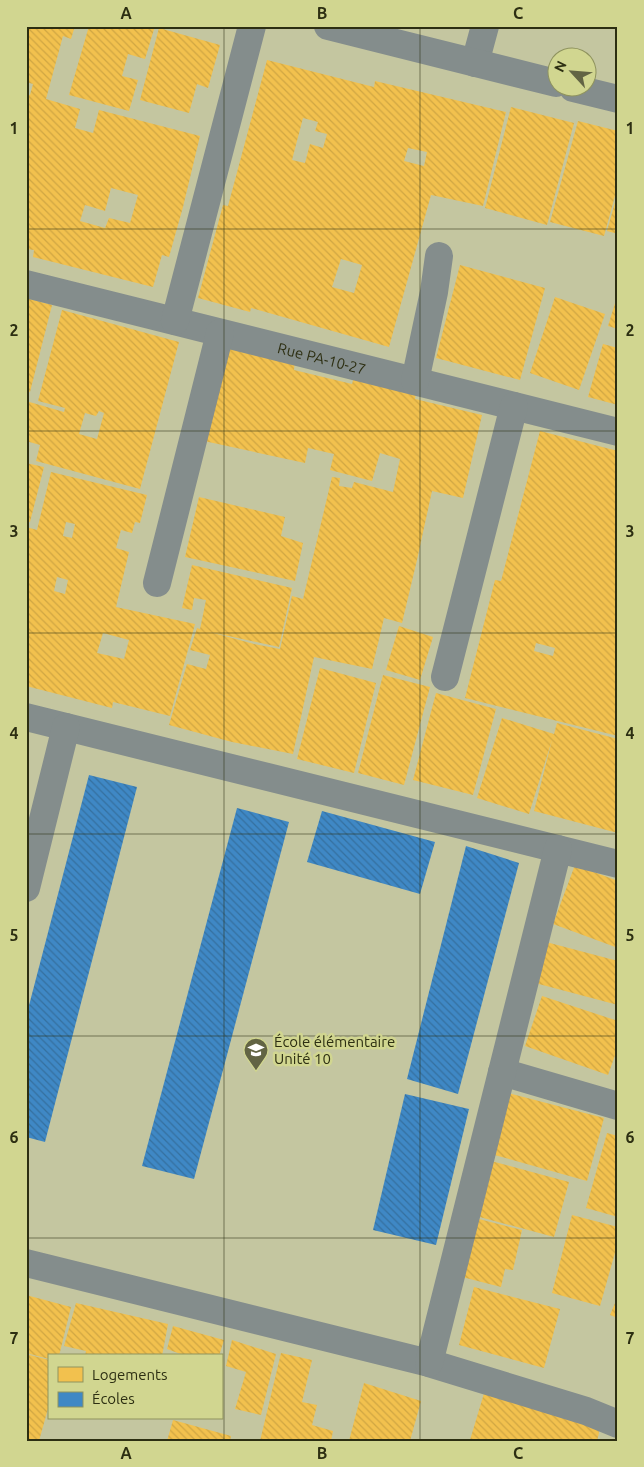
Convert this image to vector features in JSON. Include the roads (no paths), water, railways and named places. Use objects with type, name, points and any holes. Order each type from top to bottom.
[{"type":"street","points":[[175,321],[252,26]]},
{"type":"street","points":[[328,26],[546,81]]},
{"type":"street","points":[[475,63],[485,26]]},
{"type":"street","points":[[596,94],[618,99]]},
{"type":"street","points":[[415,381],[434,292],[439,256]]},
{"type":"street","name":"Rue PA-10-27","points":[[26,284],[618,432]]},
{"type":"street","points":[[157,583],[220,332]]},
{"type":"street","points":[[445,677],[514,406]]},
{"type":"street","points":[[26,717],[618,864]]},
{"type":"street","points":[[26,888],[66,727]]},
{"type":"street","points":[[429,1363],[558,849]]},
{"type":"street","points":[[502,1072],[618,1106]]},
{"type":"street","points":[[26,1263],[429,1363],[586,1411],[618,1424]]},
{"type":"place","name":"École élémentaire Unité 10","points":[[256,1071]]}]
